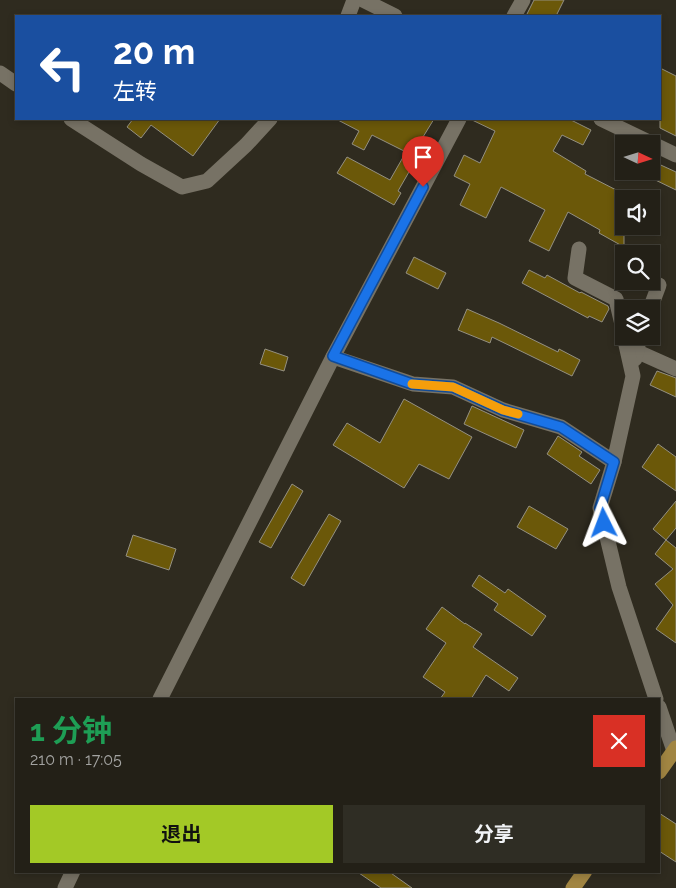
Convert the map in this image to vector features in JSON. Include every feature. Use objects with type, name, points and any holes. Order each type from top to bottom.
[{"type":"main road","points":[[660,771],[675,750]]},
{"type":"main road","points":[[573,888],[584,873]]},
{"type":"lane","points":[[348,15],[354,0]]},
{"type":"lane","points":[[363,0],[393,15]]},
{"type":"lane","points":[[515,15],[523,0]]},
{"type":"lane","points":[[0,74],[15,83]]},
{"type":"lane","points":[[73,120],[141,164],[182,187],[207,181],[246,145],[269,120]]},
{"type":"lane","points":[[161,698],[333,356],[458,120]]},
{"type":"lane","points":[[603,120],[676,155]]},
{"type":"lane","points":[[580,249],[575,278],[616,300]]},
{"type":"lane","points":[[626,345],[633,376]]},
{"type":"lane","points":[[638,345],[633,376],[614,462],[600,508],[618,586],[656,698]]},
{"type":"lane","points":[[636,351],[676,369]]},
{"type":"lane","points":[[333,356],[412,384],[453,387],[503,410],[561,427],[614,462]]},
{"type":"lane","points":[[660,710],[675,750]]},
{"type":"lane","points":[[65,888],[72,873]]},
{"type":"building","points":[[534,0],[564,0],[556,15],[526,15]]},
{"type":"building","points":[[661,68],[676,76],[676,136],[660,128]]},
{"type":"building","points":[[132,120],[219,120],[193,156],[151,125],[141,138],[127,127]]},
{"type":"building","points":[[338,120],[433,120],[423,137],[432,141],[422,161],[417,158],[398,191],[401,193],[394,205],[337,173],[347,157],[390,180],[406,152],[372,135],[364,150],[352,144],[359,131]]},
{"type":"building","points":[[472,120],[571,120],[591,130],[583,145],[562,135],[553,151],[586,171],[585,174],[616,190],[615,235],[624,235],[624,245],[620,245],[599,233],[600,230],[568,212],[549,251],[529,241],[545,210],[501,187],[486,218],[460,205],[470,184],[454,176],[464,155],[480,163],[495,131]]},
{"type":"building","points":[[660,165],[676,172],[676,190],[655,180],[660,180]]},
{"type":"building","points":[[414,257],[446,273],[438,289],[406,273]]},
{"type":"building","points":[[529,270],[545,278],[547,275],[608,306],[609,309],[602,322],[589,316],[588,318],[522,283]]},
{"type":"building","points":[[467,309],[558,352],[559,349],[580,360],[572,376],[492,337],[490,343],[458,330]]},
{"type":"building","points":[[265,349],[288,357],[284,371],[260,364]]},
{"type":"building","points":[[657,371],[676,378],[676,397],[650,385]]},
{"type":"building","points":[[404,399],[472,437],[449,479],[419,464],[404,488],[333,445],[347,423],[380,443]]},
{"type":"building","points":[[472,406],[524,430],[516,448],[464,424]]},
{"type":"building","points":[[558,436],[582,452],[579,456],[600,470],[591,484],[547,454]]},
{"type":"building","points":[[658,444],[676,457],[676,491],[642,467]]},
{"type":"building","points":[[292,484],[303,491],[271,548],[259,542]]},
{"type":"building","points":[[676,501],[676,528],[666,540],[653,529]]},
{"type":"building","points":[[529,506],[568,529],[556,549],[517,527]]},
{"type":"building","points":[[329,514],[341,521],[304,586],[291,578]]},
{"type":"building","points":[[133,535],[176,549],[169,570],[126,556]]},
{"type":"building","points":[[666,540],[676,548],[676,643],[656,629],[673,605],[655,584],[673,569],[655,554]]},
{"type":"building","points":[[479,575],[505,593],[508,589],[546,616],[532,636],[494,610],[498,604],[472,586]]},
{"type":"building","points":[[442,607],[482,634],[473,647],[518,678],[509,691],[486,675],[472,698],[441,698],[445,692],[423,677],[446,643],[426,629]]},
{"type":"building","points":[[660,814],[676,824],[676,862],[660,852]]},
{"type":"building","points":[[359,873],[391,873],[412,888],[381,888]]},
{"type":"slow traffic","points":[[412,384],[453,387],[503,410],[518,414]]},
{"type":"route","points":[[423,187],[333,356],[412,384],[453,387],[503,410],[561,427],[614,462],[600,508],[604,523]]}]
